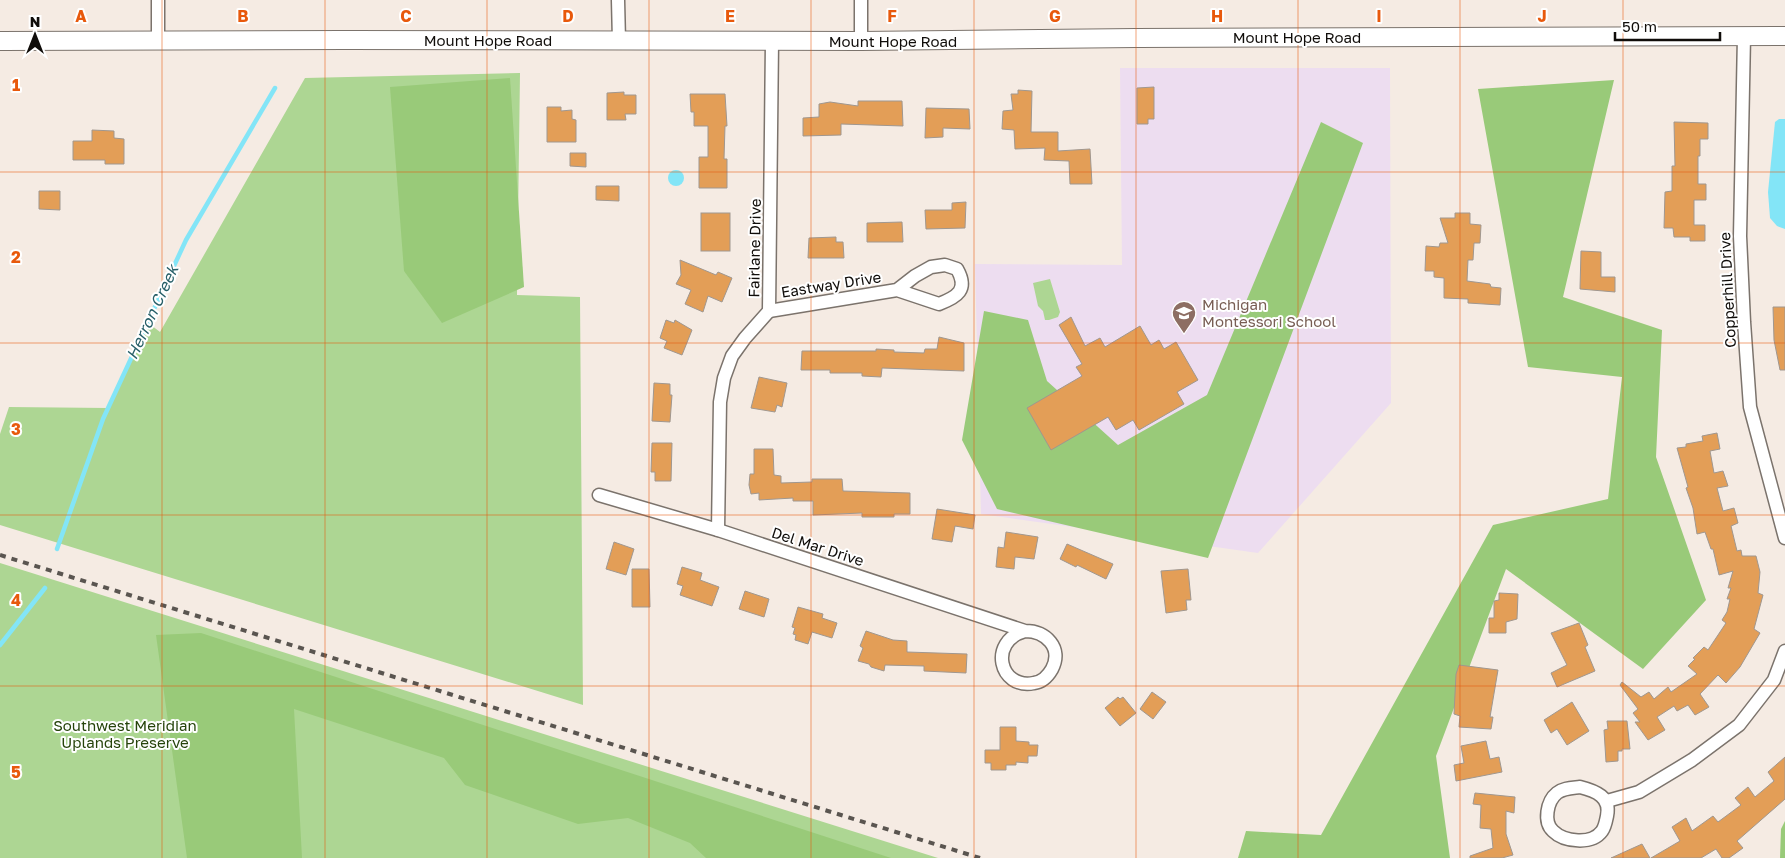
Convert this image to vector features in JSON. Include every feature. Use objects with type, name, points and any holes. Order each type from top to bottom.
[{"type":"street","points":[[158,0],[158,41]]},
{"type":"street","points":[[618,0],[618,41]]},
{"type":"street","points":[[861,0],[861,41]]},
{"type":"street","name":"Copperhill Drive","points":[[1744,36],[1740,236],[1750,407],[1785,538]]},
{"type":"street","name":"Mount Hope Road","points":[[0,41],[861,41],[1136,38],[1785,36]]},
{"type":"street","name":"Fairlane Drive","points":[[718,530],[720,402],[724,378],[732,356],[745,338],[770,311],[772,41]]},
{"type":"street","name":"Eastway Drive","points":[[770,311],[897,290],[939,304],[954,298],[960,291],[961,276],[957,269],[946,265],[931,267],[915,276],[897,290]]},
{"type":"street","name":"Del Mar Drive","points":[[600,495],[718,530],[1025,631],[1040,633],[1051,643],[1055,658],[1051,672],[1039,682],[1032,684],[1017,682],[1006,672],[1002,664],[1003,649],[1006,643],[1011,637],[1025,631]]},
{"type":"street","points":[[1606,801],[1639,792],[1692,760],[1739,725],[1774,680],[1785,651]]},
{"type":"street","points":[[1580,787],[1592,790],[1601,795],[1606,801],[1608,812],[1605,823],[1602,832],[1596,835],[1583,840],[1568,841],[1553,832],[1548,824],[1549,805],[1558,792],[1565,789],[1580,787]]},
{"type":"shaded area","name":"Michigan Montessori School","points":[[1120,68],[1390,68],[1391,403],[1258,553],[981,514],[975,264],[1122,265]]},
{"type":"green space","points":[[520,73],[517,295],[580,297],[583,705],[0,525],[0,434],[9,407],[108,408],[147,322],[160,332],[305,78]]},
{"type":"green space","points":[[510,78],[524,287],[442,323],[404,271],[390,87]]},
{"type":"green space","points":[[1614,80],[1563,297],[1662,330],[1656,457],[1706,600],[1643,669],[1506,569],[1436,756],[1450,858],[1238,858],[1246,831],[1321,835],[1493,525],[1608,499],[1622,377],[1528,367],[1478,89]]},
{"type":"green space","points":[[1321,122],[1363,143],[1208,558],[997,509],[962,440],[984,311],[1028,320],[1047,381],[1118,445],[1207,395]]},
{"type":"green space","points":[[1050,279],[1060,312],[1058,317],[1045,320],[1043,311],[1038,306],[1033,283]]},
{"type":"green space","name":"Southwest Meridian Uplands Preserve","points":[[0,563],[938,858],[0,858]]},
{"type":"green space","points":[[201,633],[891,858],[706,858],[690,843],[628,818],[578,824],[465,785],[444,758],[294,709],[302,858],[187,858],[156,635]]},
{"type":"green space","points":[[1785,821],[1785,858],[1780,858],[1781,829]]},
{"type":"water","points":[[1779,119],[1785,119],[1785,229],[1777,226],[1770,218],[1768,192],[1775,122]]},
{"type":"water","points":[[676,170],[682,172],[684,178],[682,184],[676,186],[670,184],[668,178],[670,172]]},
{"type":"building","points":[[1154,87],[1154,119],[1148,119],[1148,124],[1137,124],[1137,88]]},
{"type":"building","points":[[1018,90],[1032,91],[1031,132],[1058,132],[1058,151],[1090,149],[1092,184],[1070,184],[1069,161],[1044,160],[1045,148],[1015,149],[1014,130],[1002,129],[1003,111],[1013,110],[1011,94],[1018,94]]},
{"type":"building","points":[[624,92],[624,95],[636,95],[636,114],[625,114],[626,120],[607,120],[607,93]]},
{"type":"building","points":[[690,94],[725,94],[727,126],[725,126],[724,159],[727,159],[727,188],[699,188],[699,157],[708,157],[708,126],[694,126],[694,112],[691,112]]},
{"type":"building","points":[[858,101],[902,101],[903,126],[841,124],[841,135],[803,136],[803,118],[819,117],[819,104],[830,102],[858,106]]},
{"type":"building","points":[[547,107],[561,107],[561,111],[572,110],[572,119],[576,120],[576,142],[547,142]]},
{"type":"building","points":[[926,108],[969,109],[970,129],[943,128],[943,137],[925,138]]},
{"type":"building","points":[[1674,122],[1708,123],[1708,139],[1700,139],[1700,156],[1698,156],[1698,184],[1706,184],[1706,200],[1694,200],[1694,225],[1705,225],[1705,241],[1690,241],[1690,237],[1674,237],[1673,228],[1664,228],[1665,192],[1672,191],[1672,166],[1675,166]]},
{"type":"building","points":[[92,130],[114,131],[114,138],[124,139],[124,164],[105,164],[105,160],[73,160],[73,141],[92,141]]},
{"type":"building","points":[[570,153],[586,153],[586,167],[570,166]]},
{"type":"building","points":[[596,186],[619,186],[619,201],[596,200]]},
{"type":"building","points":[[39,191],[60,191],[60,210],[39,209]]},
{"type":"building","points":[[966,202],[965,228],[926,229],[925,210],[952,210],[952,203]]},
{"type":"building","points":[[701,213],[730,213],[730,251],[701,251]]},
{"type":"building","points":[[1455,213],[1470,213],[1470,224],[1481,225],[1480,243],[1474,243],[1473,260],[1468,260],[1467,281],[1490,284],[1491,287],[1501,288],[1500,305],[1468,303],[1468,299],[1444,298],[1444,278],[1434,277],[1434,271],[1425,271],[1426,246],[1439,247],[1440,243],[1448,243],[1440,218],[1455,218]]},
{"type":"building","points":[[902,222],[903,242],[867,242],[867,223]]},
{"type":"building","points":[[836,237],[836,242],[843,242],[844,258],[808,258],[809,238]]},
{"type":"building","points":[[1581,251],[1601,252],[1601,277],[1615,277],[1615,292],[1580,289]]},
{"type":"building","points":[[680,260],[716,275],[718,272],[732,278],[722,302],[708,296],[703,312],[685,304],[691,290],[676,284],[681,275]]},
{"type":"building","points":[[1773,307],[1785,307],[1785,370],[1780,370],[1774,340]]},
{"type":"building","points":[[1071,317],[1085,346],[1100,338],[1105,347],[1140,326],[1151,345],[1159,340],[1164,349],[1176,342],[1198,380],[1177,392],[1184,404],[1139,430],[1133,420],[1116,430],[1108,417],[1051,450],[1027,408],[1082,376],[1076,367],[1082,364],[1059,325]]},
{"type":"building","points":[[666,320],[674,323],[675,320],[692,330],[682,355],[664,348],[667,341],[660,338]]},
{"type":"building","points":[[939,337],[964,343],[964,371],[882,368],[881,377],[862,376],[862,373],[830,373],[830,370],[801,370],[802,351],[876,351],[876,349],[924,353],[925,349],[937,349]]},
{"type":"building","points":[[759,377],[787,383],[782,407],[777,405],[775,412],[751,408]]},
{"type":"building","points":[[654,383],[670,384],[670,395],[672,395],[670,422],[652,421]]},
{"type":"building","points":[[1717,433],[1720,449],[1710,451],[1714,473],[1723,471],[1728,486],[1717,488],[1723,511],[1734,508],[1738,523],[1731,526],[1737,551],[1741,550],[1742,556],[1756,556],[1760,572],[1758,593],[1763,595],[1754,629],[1760,633],[1740,667],[1726,683],[1718,675],[1700,694],[1709,707],[1695,715],[1688,705],[1677,711],[1674,706],[1657,717],[1665,730],[1648,740],[1635,722],[1640,722],[1633,713],[1638,709],[1620,685],[1622,682],[1641,697],[1649,692],[1654,699],[1668,687],[1671,692],[1697,674],[1688,666],[1704,647],[1708,650],[1726,623],[1722,620],[1727,612],[1730,599],[1727,599],[1731,588],[1728,588],[1733,571],[1719,575],[1713,549],[1711,549],[1705,532],[1697,534],[1693,508],[1686,488],[1688,487],[1677,448],[1686,447],[1686,444],[1703,441],[1702,436]]},
{"type":"building","points":[[652,443],[672,443],[671,481],[655,481],[655,472],[651,472]]},
{"type":"building","points":[[754,449],[773,449],[774,475],[781,476],[781,483],[812,482],[812,479],[842,479],[843,491],[910,493],[910,514],[894,514],[894,517],[862,517],[862,513],[813,515],[813,501],[793,501],[793,498],[759,500],[759,493],[751,494],[749,485],[750,474],[754,474]]},
{"type":"building","points":[[937,509],[975,515],[973,529],[955,526],[952,542],[932,539]]},
{"type":"building","points":[[1006,532],[1038,537],[1034,559],[1015,557],[1014,569],[996,567],[998,547],[1004,548]]},
{"type":"building","points":[[614,542],[634,549],[626,575],[606,569]]},
{"type":"building","points":[[1067,544],[1113,564],[1106,579],[1060,559]]},
{"type":"building","points":[[682,567],[702,573],[700,580],[719,587],[712,606],[680,595],[683,586],[677,584]]},
{"type":"building","points":[[632,569],[649,569],[650,607],[632,607]]},
{"type":"building","points":[[1188,569],[1191,600],[1186,600],[1187,610],[1166,613],[1161,571]]},
{"type":"building","points":[[745,591],[769,599],[764,617],[739,609]]},
{"type":"building","points":[[1499,593],[1518,594],[1517,619],[1506,622],[1506,633],[1489,633],[1489,618],[1494,618],[1494,601],[1499,600]]},
{"type":"building","points":[[798,607],[823,614],[822,618],[837,623],[832,638],[812,632],[808,644],[795,640],[796,635],[793,634],[795,628],[792,627]]},
{"type":"building","points":[[1579,623],[1588,645],[1585,647],[1595,671],[1557,687],[1551,673],[1567,665],[1551,633]]},
{"type":"building","points":[[866,631],[893,640],[907,641],[907,652],[967,654],[966,673],[924,671],[924,666],[885,665],[884,671],[871,667],[869,664],[858,661],[863,648],[860,646]]},
{"type":"building","points":[[1459,665],[1498,670],[1490,717],[1493,717],[1491,729],[1459,727],[1460,716],[1454,714],[1456,674]]},
{"type":"building","points":[[1152,692],[1166,702],[1153,719],[1140,709]]},
{"type":"building","points":[[1118,697],[1120,699],[1123,697],[1136,713],[1120,726],[1105,708]]},
{"type":"building","points":[[1572,702],[1589,731],[1567,745],[1557,729],[1551,733],[1544,720]]},
{"type":"building","points":[[1607,721],[1627,721],[1630,749],[1618,751],[1618,761],[1606,762],[1604,730],[1608,729]]},
{"type":"building","points":[[1000,727],[1016,727],[1016,741],[1029,742],[1029,745],[1038,745],[1037,756],[1028,756],[1028,763],[1016,762],[1016,765],[1006,765],[1006,770],[991,770],[991,763],[985,763],[985,750],[1000,750]]},
{"type":"building","points":[[1486,741],[1490,759],[1499,757],[1502,772],[1456,781],[1454,765],[1464,763],[1461,746]]},
{"type":"building","points":[[1785,757],[1785,799],[1737,841],[1743,848],[1729,858],[1722,858],[1716,849],[1701,858],[1651,858],[1680,841],[1672,827],[1686,818],[1692,831],[1713,816],[1718,822],[1741,805],[1735,798],[1748,787],[1755,797],[1774,781],[1768,772]]},
{"type":"building","points":[[1475,793],[1515,797],[1514,813],[1506,811],[1506,834],[1513,855],[1502,858],[1470,858],[1470,856],[1493,848],[1491,829],[1480,828],[1481,805],[1473,804]]},
{"type":"building","points":[[1642,844],[1650,858],[1611,858]]},
{"type":"waterway","name":"Herron Creek","points":[[57,549],[103,419],[186,240],[275,88]]},
{"type":"waterway","name":"Herron Creek","points":[[0,645],[45,588]]},
{"type":"railway","points":[[0,555],[980,858]]},
{"type":"place","name":"Michigan Montessori School","points":[[1184,334]]}]
